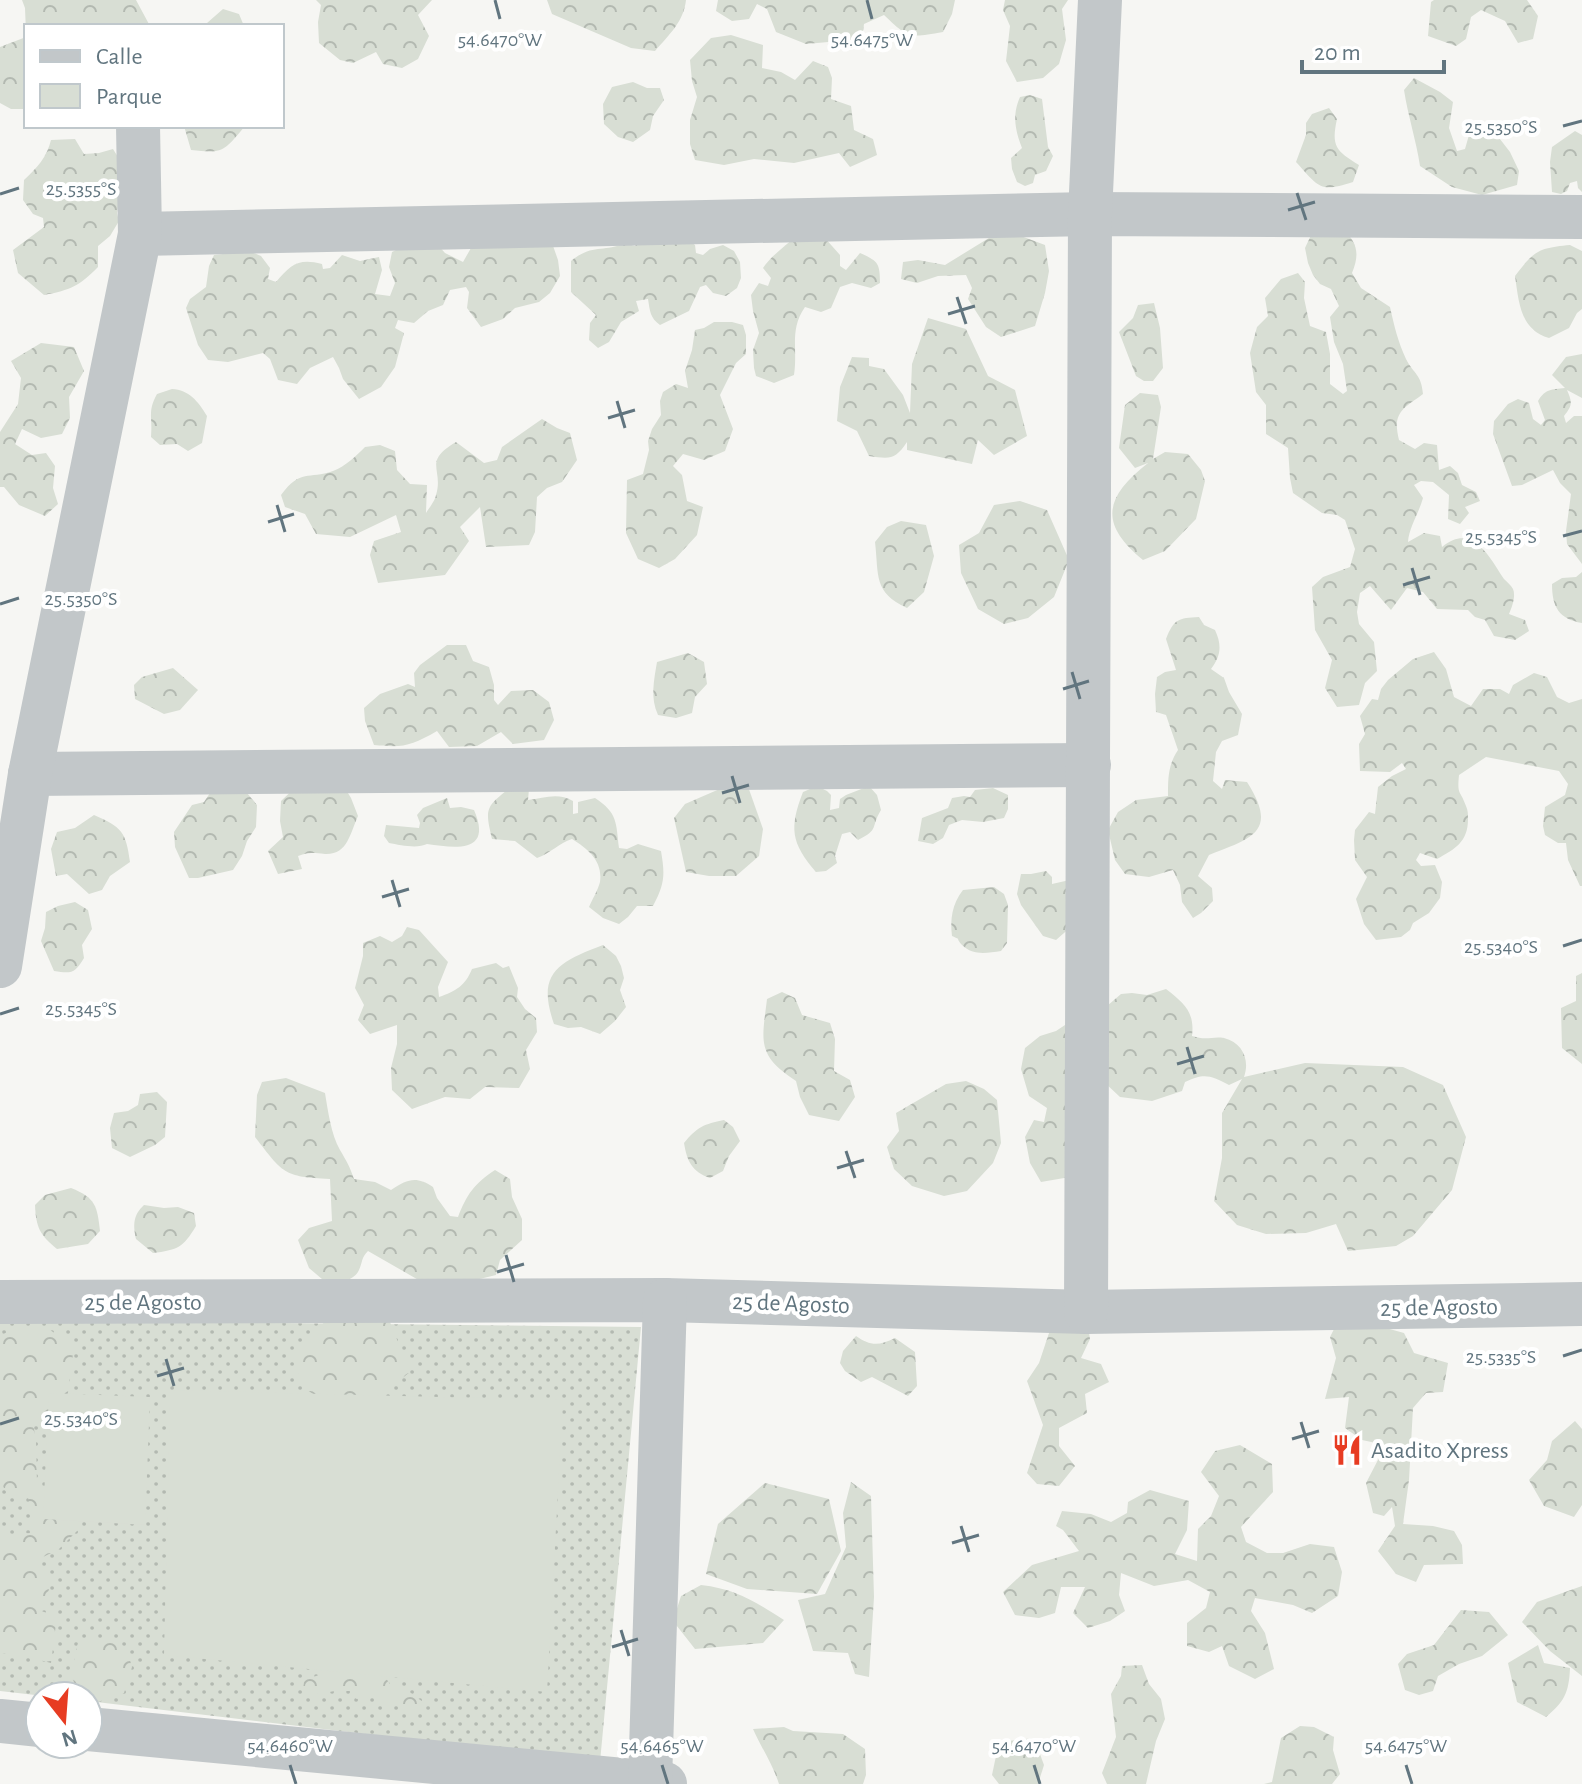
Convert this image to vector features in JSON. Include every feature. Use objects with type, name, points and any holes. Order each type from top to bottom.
[{"type":"street","points":[[1086,1312],[1090,214],[1100,0]]},
{"type":"street","points":[[0,966],[30,774],[140,234],[138,128]]},
{"type":"street","points":[[140,234],[1090,214],[1582,217]]},
{"type":"street","points":[[30,774],[1089,765]]},
{"type":"street","points":[[104,1731],[658,1783],[665,1300]]},
{"type":"street","name":"25 de Agosto","points":[[0,1302],[665,1300],[1086,1312],[1582,1304]]},
{"type":"street","points":[[0,1721],[24,1723]]},
{"type":"green space","points":[[22,0],[136,0],[149,24],[26,24]]},
{"type":"green space","points":[[316,0],[432,0],[418,15],[429,36],[418,59],[402,68],[383,64],[376,52],[353,63],[340,60],[319,43],[321,5]]},
{"type":"green space","points":[[547,0],[686,0],[679,21],[655,51],[631,48],[552,14]]},
{"type":"green space","points":[[718,0],[955,0],[943,32],[910,35],[884,15],[864,24],[862,39],[806,44],[776,32],[767,9],[757,4],[749,19],[732,21],[716,11]]},
{"type":"green space","points":[[1005,0],[1068,0],[1062,9],[1066,40],[1059,64],[1043,78],[1017,82],[1006,61],[1010,26],[1003,10]]},
{"type":"green space","points":[[1527,0],[1538,16],[1533,39],[1518,43],[1505,21],[1481,10],[1471,17],[1466,39],[1456,46],[1428,36],[1431,2]]},
{"type":"green space","points":[[223,9],[239,14],[243,24],[189,24],[207,23]]},
{"type":"green space","points":[[731,35],[763,45],[762,68],[781,72],[795,80],[813,61],[828,67],[832,78],[831,99],[851,106],[854,130],[873,139],[877,155],[850,167],[839,153],[794,163],[754,159],[724,165],[695,160],[690,144],[690,120],[697,97],[690,60],[711,38]]},
{"type":"green space","points":[[24,38],[24,109],[11,109],[0,103],[0,47]]},
{"type":"green space","points":[[1414,78],[1453,102],[1449,128],[1457,151],[1465,149],[1469,135],[1486,121],[1510,152],[1519,171],[1517,185],[1482,195],[1452,187],[1420,166],[1404,90]]},
{"type":"green space","points":[[633,82],[647,88],[660,88],[664,100],[653,116],[650,130],[633,142],[618,137],[604,124],[603,104],[612,87]]},
{"type":"green space","points":[[1030,95],[1042,99],[1048,147],[1053,156],[1046,171],[1035,175],[1033,183],[1025,186],[1017,182],[1011,158],[1022,148],[1015,122],[1016,110],[1020,97]]},
{"type":"green space","points":[[1329,108],[1337,119],[1337,147],[1359,165],[1353,182],[1333,187],[1320,186],[1296,162],[1306,135],[1306,123],[1312,114]]},
{"type":"green space","points":[[185,128],[243,128],[222,149],[191,150]]},
{"type":"green space","points":[[1575,131],[1582,135],[1582,192],[1577,181],[1570,183],[1567,191],[1561,194],[1552,192],[1552,147]]},
{"type":"green space","points":[[75,139],[84,154],[113,149],[126,170],[117,213],[119,221],[110,236],[98,246],[98,267],[74,286],[44,295],[18,273],[13,250],[44,227],[43,218],[33,214],[23,200],[24,180],[41,162],[51,140]]},
{"type":"green space","points":[[1340,225],[1355,247],[1352,273],[1361,288],[1390,307],[1403,353],[1421,382],[1423,394],[1398,417],[1399,440],[1415,449],[1424,443],[1437,445],[1439,470],[1450,466],[1458,473],[1462,485],[1476,492],[1480,501],[1465,507],[1469,513],[1460,524],[1448,519],[1449,495],[1433,482],[1421,481],[1414,485],[1423,498],[1408,542],[1424,533],[1440,536],[1442,547],[1463,538],[1479,545],[1513,589],[1514,598],[1509,614],[1525,620],[1529,631],[1515,640],[1494,636],[1485,620],[1475,617],[1468,610],[1437,609],[1423,592],[1407,588],[1391,610],[1370,586],[1360,593],[1357,612],[1359,624],[1374,642],[1377,671],[1365,683],[1359,705],[1337,707],[1325,688],[1332,660],[1315,630],[1312,587],[1323,577],[1350,567],[1355,549],[1345,520],[1337,515],[1322,513],[1293,493],[1288,448],[1266,434],[1266,405],[1256,392],[1250,353],[1257,327],[1268,316],[1265,298],[1281,279],[1298,273],[1305,282],[1304,298],[1310,326],[1326,332],[1330,384],[1343,394],[1347,391],[1330,317],[1339,306],[1331,289],[1320,284],[1313,275],[1305,248],[1312,233]]},
{"type":"green space","points":[[997,233],[1021,236],[1045,245],[1049,271],[1035,326],[1001,337],[986,327],[968,299],[972,288],[966,275],[938,276],[917,283],[901,279],[903,262],[918,260],[945,265]]},
{"type":"green space","points":[[795,237],[824,237],[840,255],[840,266],[846,270],[860,253],[871,258],[877,264],[880,283],[871,288],[852,283],[840,287],[831,308],[821,312],[805,307],[797,324],[794,375],[774,383],[756,376],[753,350],[759,333],[751,295],[759,283],[768,286],[771,278],[763,268]]},
{"type":"green space","points":[[688,240],[695,245],[696,253],[703,255],[723,245],[734,251],[740,262],[741,278],[737,288],[726,296],[713,293],[706,285],[700,287],[689,311],[660,325],[652,317],[648,299],[636,301],[639,311],[621,322],[609,342],[598,348],[589,340],[590,323],[596,315],[571,292],[571,261],[592,250],[625,243],[635,246],[639,242]]},
{"type":"green space","points":[[410,243],[436,243],[445,253],[463,262],[471,248],[552,243],[560,276],[550,293],[539,302],[515,308],[503,319],[481,327],[467,308],[469,292],[466,287],[450,290],[443,305],[428,311],[414,323],[398,320],[395,328],[404,333],[395,367],[381,387],[359,399],[343,379],[333,357],[310,368],[297,384],[278,380],[270,359],[263,353],[228,362],[208,360],[198,345],[186,308],[190,299],[206,287],[214,255],[249,251],[261,256],[270,268],[268,279],[276,282],[301,262],[322,264],[323,269],[330,268],[342,255],[360,261],[379,257],[382,270],[375,294],[390,296],[395,283],[389,267],[392,252]]},
{"type":"green space","points":[[1570,245],[1582,251],[1582,309],[1569,328],[1549,338],[1539,334],[1527,322],[1520,305],[1515,276],[1538,252]]},
{"type":"green space","points":[[1154,303],[1160,328],[1163,368],[1153,381],[1144,381],[1136,376],[1119,332],[1133,318],[1138,305]]},
{"type":"green space","points":[[928,318],[966,329],[988,376],[1015,390],[1027,436],[994,455],[978,440],[972,464],[907,450],[907,442],[895,455],[882,458],[869,456],[857,431],[837,421],[840,387],[852,357],[869,358],[869,366],[884,369],[903,395],[910,413],[912,364]]},
{"type":"green space","points":[[714,322],[743,325],[746,335],[746,354],[736,363],[720,395],[733,429],[725,451],[704,460],[683,454],[673,466],[682,475],[687,501],[703,507],[697,535],[675,559],[659,568],[638,559],[626,533],[627,480],[643,474],[648,441],[661,415],[663,392],[676,384],[688,388],[685,371],[695,330]]},
{"type":"green space","points":[[41,343],[74,347],[84,371],[69,397],[70,418],[62,434],[41,438],[22,429],[15,444],[32,455],[46,453],[55,466],[53,488],[58,504],[45,516],[19,505],[4,487],[0,487],[0,432],[18,404],[21,378],[11,361]]},
{"type":"green space","points":[[1582,354],[1582,398],[1567,390],[1571,403],[1564,416],[1566,423],[1574,416],[1582,416],[1582,564],[1567,544],[1571,494],[1553,470],[1522,485],[1512,486],[1493,434],[1494,421],[1508,404],[1518,399],[1529,403],[1533,419],[1541,425],[1545,420],[1538,401],[1546,392],[1565,388],[1552,375],[1566,357]]},
{"type":"green space","points":[[172,389],[192,397],[207,416],[202,443],[188,451],[177,444],[160,445],[151,437],[154,400],[157,394]]},
{"type":"green space","points":[[1140,393],[1158,395],[1161,407],[1153,459],[1165,452],[1188,454],[1201,470],[1205,481],[1196,519],[1165,551],[1143,560],[1119,534],[1112,510],[1123,487],[1148,463],[1135,468],[1119,448],[1125,405]]},
{"type":"green space","points":[[542,419],[570,433],[577,460],[562,482],[547,488],[537,497],[535,532],[529,545],[486,547],[480,507],[460,527],[469,541],[445,575],[378,583],[370,555],[374,541],[401,532],[396,515],[350,537],[316,534],[305,514],[285,507],[281,495],[294,481],[333,471],[365,447],[380,445],[395,451],[397,470],[410,484],[427,485],[426,513],[438,486],[437,461],[446,449],[456,442],[484,463],[497,460],[502,447]]},
{"type":"green space","points":[[1020,501],[1047,510],[1069,560],[1054,597],[1028,618],[1004,624],[978,609],[961,573],[959,545],[979,533],[994,505]]},
{"type":"green space","points":[[901,521],[926,525],[934,556],[924,592],[907,608],[883,589],[878,574],[875,542],[887,527]]},
{"type":"green space","points":[[1582,572],[1582,623],[1558,611],[1552,584],[1562,578],[1576,577]]},
{"type":"green space","points":[[1199,617],[1204,625],[1215,630],[1219,641],[1219,655],[1211,669],[1224,678],[1242,714],[1238,735],[1222,741],[1216,752],[1213,781],[1222,789],[1225,780],[1247,782],[1261,812],[1256,831],[1248,838],[1209,855],[1198,876],[1212,888],[1213,901],[1193,918],[1182,902],[1180,885],[1173,870],[1149,877],[1125,874],[1115,860],[1108,830],[1118,812],[1136,800],[1168,796],[1169,772],[1178,750],[1166,715],[1156,712],[1157,677],[1176,670],[1166,639],[1174,624],[1181,619]]},
{"type":"green space","points":[[447,645],[466,645],[473,661],[489,667],[494,700],[498,705],[511,691],[533,690],[549,702],[554,720],[544,740],[513,744],[501,732],[477,746],[449,747],[437,731],[407,745],[374,745],[365,721],[364,708],[380,694],[408,684],[415,687],[414,673],[420,665]]},
{"type":"green space","points":[[1434,652],[1446,669],[1454,697],[1471,706],[1483,689],[1500,689],[1509,694],[1513,685],[1534,673],[1547,677],[1557,697],[1569,703],[1582,699],[1582,886],[1568,860],[1566,843],[1558,843],[1545,835],[1543,826],[1545,807],[1565,795],[1568,784],[1559,771],[1486,757],[1459,775],[1459,790],[1468,814],[1463,839],[1437,859],[1420,853],[1416,860],[1421,866],[1435,865],[1442,882],[1440,898],[1429,913],[1413,923],[1401,937],[1376,940],[1364,924],[1356,899],[1367,877],[1355,860],[1355,830],[1369,812],[1375,814],[1378,787],[1406,769],[1402,763],[1390,772],[1360,771],[1359,744],[1365,734],[1360,716],[1372,699],[1378,700],[1388,680],[1413,659]]},
{"type":"green space","points":[[688,653],[704,662],[707,684],[695,697],[692,713],[676,718],[658,715],[653,696],[657,662]]},
{"type":"green space","points":[[173,668],[198,690],[180,710],[164,714],[135,699],[134,685],[142,677]]},
{"type":"green space","points":[[745,778],[763,829],[759,856],[736,876],[686,872],[674,818],[685,804]]},
{"type":"green space","points":[[304,779],[340,780],[358,816],[347,842],[339,851],[298,856],[302,869],[278,874],[268,851],[283,837],[281,801]]},
{"type":"green space","points":[[817,786],[831,795],[830,810],[839,808],[840,799],[846,795],[869,786],[877,795],[881,810],[872,830],[865,836],[858,840],[850,832],[842,834],[835,856],[837,863],[826,871],[816,872],[801,852],[794,825],[803,792]]},
{"type":"green space","points":[[214,787],[247,793],[257,805],[256,827],[233,870],[189,878],[175,847],[174,832],[192,805],[204,802]]},
{"type":"green space","points":[[510,788],[529,789],[528,800],[551,796],[567,798],[573,801],[573,814],[578,813],[578,802],[595,798],[603,803],[616,825],[619,848],[627,849],[638,844],[661,851],[663,879],[653,906],[637,906],[619,924],[603,918],[589,907],[600,882],[599,868],[589,851],[572,839],[537,858],[515,841],[492,839],[489,809]]},
{"type":"green space","points":[[993,788],[1008,795],[1004,818],[983,822],[962,820],[949,825],[943,838],[933,844],[918,841],[922,818],[948,808],[952,798],[970,797],[975,790]]},
{"type":"green space","points":[[447,798],[450,808],[474,810],[479,824],[475,841],[459,847],[408,846],[389,843],[384,836],[386,825],[419,828],[417,815],[423,808]]},
{"type":"green space","points":[[94,815],[121,832],[130,862],[110,876],[102,890],[89,894],[67,874],[56,876],[51,849],[57,832],[75,828]]},
{"type":"green space","points":[[1046,871],[1052,877],[1052,884],[1074,879],[1072,926],[1056,940],[1043,936],[1017,894],[1021,874]]},
{"type":"green space","points":[[994,887],[1004,894],[1008,905],[1007,943],[1001,951],[971,951],[952,936],[954,906],[963,890]]},
{"type":"green space","points":[[75,902],[88,910],[92,929],[82,945],[84,958],[72,971],[54,971],[41,941],[46,912]]},
{"type":"green space","points":[[407,927],[419,930],[448,962],[438,987],[439,997],[459,987],[472,969],[496,963],[503,968],[509,966],[518,988],[517,997],[536,1018],[537,1032],[526,1050],[530,1069],[519,1088],[485,1087],[470,1099],[445,1097],[412,1109],[392,1090],[391,1068],[397,1044],[397,1025],[370,1034],[358,1020],[364,1005],[355,988],[363,943],[380,936],[392,942],[402,936]]},
{"type":"green space","points":[[603,945],[616,956],[621,966],[624,978],[620,990],[626,1007],[600,1034],[581,1027],[568,1028],[554,1024],[548,993],[555,972],[574,957]]},
{"type":"green space","points":[[1582,973],[1582,1064],[1562,1048],[1561,1008],[1576,1001],[1576,976]]},
{"type":"green space","points":[[1166,989],[1190,1014],[1192,1036],[1224,1038],[1240,1048],[1246,1064],[1244,1077],[1305,1063],[1403,1067],[1443,1085],[1466,1137],[1452,1190],[1413,1236],[1396,1246],[1348,1251],[1336,1224],[1306,1233],[1266,1234],[1237,1225],[1214,1201],[1222,1158],[1222,1113],[1242,1079],[1229,1085],[1207,1076],[1185,1082],[1182,1091],[1152,1101],[1120,1097],[1104,1082],[1070,1177],[1041,1182],[1030,1163],[1025,1137],[1034,1120],[1044,1122],[1047,1108],[1029,1096],[1021,1069],[1025,1048],[1040,1036],[1107,1006],[1121,994],[1147,995]]},
{"type":"green space","points":[[782,992],[795,998],[802,1015],[830,1023],[835,1039],[834,1071],[850,1080],[855,1097],[839,1121],[809,1115],[796,1081],[768,1055],[763,1037],[767,999]]},
{"type":"green space","points":[[286,1078],[325,1093],[334,1137],[354,1179],[375,1182],[391,1190],[407,1181],[422,1181],[433,1187],[450,1216],[458,1217],[472,1190],[488,1175],[495,1170],[510,1179],[512,1197],[522,1219],[522,1240],[500,1260],[496,1275],[459,1284],[422,1282],[368,1251],[357,1274],[342,1282],[329,1285],[309,1268],[298,1240],[309,1228],[332,1221],[330,1179],[302,1177],[285,1171],[255,1137],[257,1095],[262,1082]]},
{"type":"green space","points":[[966,1081],[984,1089],[997,1100],[1001,1143],[993,1163],[967,1191],[944,1196],[912,1186],[894,1169],[887,1147],[899,1131],[896,1113],[946,1084]]},
{"type":"green space","points":[[157,1092],[167,1102],[165,1137],[130,1157],[112,1148],[110,1128],[114,1113],[128,1111],[138,1105],[140,1094]]},
{"type":"green space","points":[[724,1120],[733,1127],[740,1141],[723,1171],[710,1178],[691,1165],[684,1143],[701,1127]]},
{"type":"green space","points":[[71,1188],[86,1195],[94,1204],[100,1231],[88,1244],[57,1249],[40,1230],[35,1205],[45,1195]]},
{"type":"green space","points":[[144,1205],[178,1207],[194,1213],[196,1226],[179,1247],[153,1253],[136,1239],[135,1234],[136,1216]]},
{"type":"green space","points":[[384,1307],[410,1372],[377,1398],[336,1410],[303,1387],[291,1353],[330,1317]]},
{"type":"green space","points":[[0,1320],[641,1327],[600,1762],[104,1703],[104,1680],[24,1680],[24,1694],[0,1691]]},
{"type":"green space","points":[[1087,1321],[1090,1339],[1081,1358],[1101,1364],[1109,1382],[1085,1394],[1087,1413],[1059,1428],[1059,1446],[1075,1466],[1059,1486],[1037,1484],[1027,1473],[1043,1425],[1027,1381],[1039,1363],[1050,1330]]},
{"type":"green space","points":[[44,1326],[74,1346],[67,1400],[51,1417],[32,1420],[36,1439],[37,1486],[85,1508],[79,1529],[59,1549],[37,1560],[51,1584],[41,1611],[57,1616],[51,1663],[12,1653],[0,1654],[0,1535],[31,1533],[31,1515],[28,1497],[8,1495],[0,1481],[0,1336],[13,1329]]},
{"type":"green space","points":[[1335,1327],[1386,1328],[1404,1333],[1414,1353],[1448,1363],[1443,1392],[1426,1393],[1413,1408],[1403,1524],[1454,1531],[1462,1545],[1463,1564],[1424,1565],[1416,1582],[1396,1574],[1378,1551],[1395,1526],[1392,1507],[1384,1516],[1373,1513],[1366,1483],[1379,1458],[1376,1443],[1362,1440],[1345,1428],[1349,1397],[1325,1399],[1336,1358],[1330,1337]]},
{"type":"green space","points":[[856,1336],[875,1344],[895,1338],[915,1352],[917,1386],[908,1396],[872,1377],[861,1382],[845,1371],[840,1363],[843,1351]]},
{"type":"green space","points":[[170,1390],[563,1400],[547,1692],[164,1655]]},
{"type":"green space","points":[[49,1393],[150,1397],[145,1525],[43,1519]]},
{"type":"green space","points":[[1575,1421],[1582,1429],[1582,1505],[1574,1517],[1544,1506],[1529,1480],[1547,1460],[1552,1441]]},
{"type":"green space","points":[[1240,1445],[1272,1464],[1273,1492],[1241,1527],[1246,1542],[1267,1553],[1283,1553],[1310,1544],[1334,1547],[1342,1572],[1338,1596],[1312,1613],[1293,1605],[1255,1598],[1251,1611],[1265,1633],[1274,1669],[1255,1679],[1229,1666],[1222,1646],[1209,1652],[1187,1646],[1187,1623],[1206,1608],[1210,1592],[1188,1580],[1154,1586],[1121,1573],[1119,1595],[1125,1611],[1110,1621],[1088,1628],[1073,1613],[1085,1587],[1061,1587],[1055,1613],[1039,1618],[1015,1615],[1003,1592],[1032,1565],[1079,1551],[1063,1530],[1056,1526],[1062,1511],[1091,1514],[1111,1522],[1127,1513],[1128,1502],[1150,1490],[1189,1501],[1187,1530],[1175,1554],[1197,1561],[1198,1529],[1211,1516],[1219,1496],[1201,1472],[1215,1451]]},
{"type":"green space","points":[[851,1482],[871,1496],[874,1597],[869,1677],[855,1674],[848,1653],[813,1651],[798,1600],[825,1594],[846,1547],[843,1513]]},
{"type":"green space","points":[[765,1483],[829,1499],[841,1551],[817,1594],[747,1589],[706,1574],[718,1524]]},
{"type":"green space","points":[[701,1585],[725,1589],[744,1597],[784,1620],[763,1643],[695,1649],[673,1621],[681,1596]]},
{"type":"green space","points":[[1582,1586],[1582,1676],[1550,1651],[1522,1622],[1537,1602]]},
{"type":"green space","points":[[1461,1610],[1489,1612],[1508,1635],[1482,1656],[1438,1676],[1433,1691],[1419,1695],[1405,1690],[1398,1664],[1407,1654],[1434,1645]]},
{"type":"green space","points":[[104,1638],[126,1647],[132,1667],[124,1693],[104,1700],[104,1680],[73,1680],[71,1674],[78,1643]]},
{"type":"green space","points":[[1538,1645],[1544,1663],[1570,1668],[1564,1696],[1546,1717],[1517,1702],[1508,1663]]},
{"type":"green space","points":[[1142,1665],[1149,1684],[1161,1699],[1165,1719],[1156,1741],[1146,1784],[1107,1784],[1102,1773],[1116,1737],[1111,1694],[1121,1676],[1122,1666]]},
{"type":"green space","points":[[373,1667],[383,1674],[392,1687],[404,1688],[423,1702],[417,1714],[396,1702],[384,1710],[376,1695],[356,1699],[359,1691],[311,1695],[303,1691],[304,1680],[325,1673],[341,1674]]},
{"type":"green space","points":[[1300,1726],[1314,1727],[1334,1737],[1333,1750],[1340,1774],[1332,1784],[1264,1784],[1272,1782],[1281,1738]]},
{"type":"green space","points":[[784,1727],[793,1731],[843,1734],[865,1749],[866,1775],[863,1784],[779,1784],[753,1729]]},
{"type":"green space","points":[[1034,1738],[1044,1765],[1038,1784],[999,1784],[992,1775],[996,1756],[1008,1741]]},
{"type":"place","name":"Asadito Xpress","points":[[1347,1450]]}]
